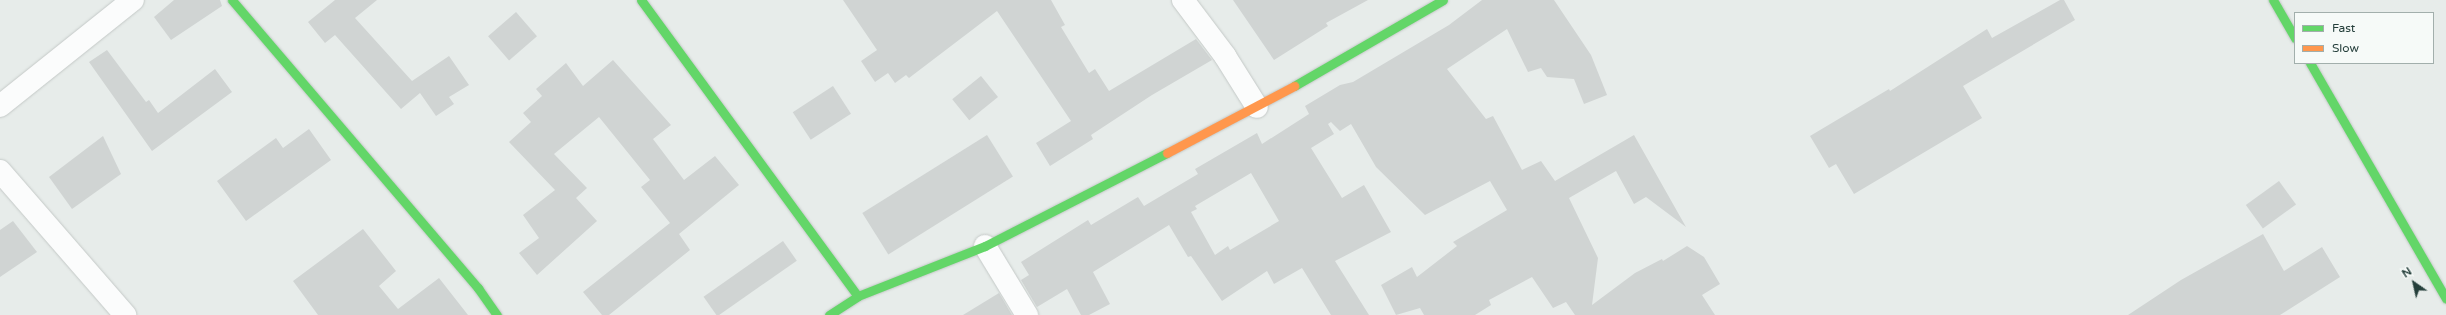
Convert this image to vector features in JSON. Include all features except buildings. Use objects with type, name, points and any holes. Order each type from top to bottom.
[{"type":"street","points":[[0,106],[133,0]]},
{"type":"street","points":[[232,0],[478,288],[497,315]]},
{"type":"street","points":[[641,0],[858,296]]},
{"type":"street","points":[[1183,0],[1225,56],[1257,107]]},
{"type":"street","points":[[829,315],[858,296],[985,246],[1257,107],[1443,0]]},
{"type":"street","points":[[2273,0],[2294,36]]},
{"type":"street","points":[[2311,64],[2446,299]]},
{"type":"street","points":[[0,171],[125,315]]},
{"type":"street","points":[[985,246],[1026,315]]},
{"type":"traffic: fast","points":[[232,0],[478,288],[497,315]]},
{"type":"traffic: fast","points":[[641,0],[858,296]]},
{"type":"traffic: fast","points":[[1294,86],[1443,0]]},
{"type":"traffic: fast","points":[[2273,0],[2294,36]]},
{"type":"traffic: fast","points":[[2311,64],[2446,299]]},
{"type":"traffic: fast","points":[[829,315],[858,296],[985,246],[1167,153]]},
{"type":"traffic: slow","points":[[1167,153],[1294,86]]}]
